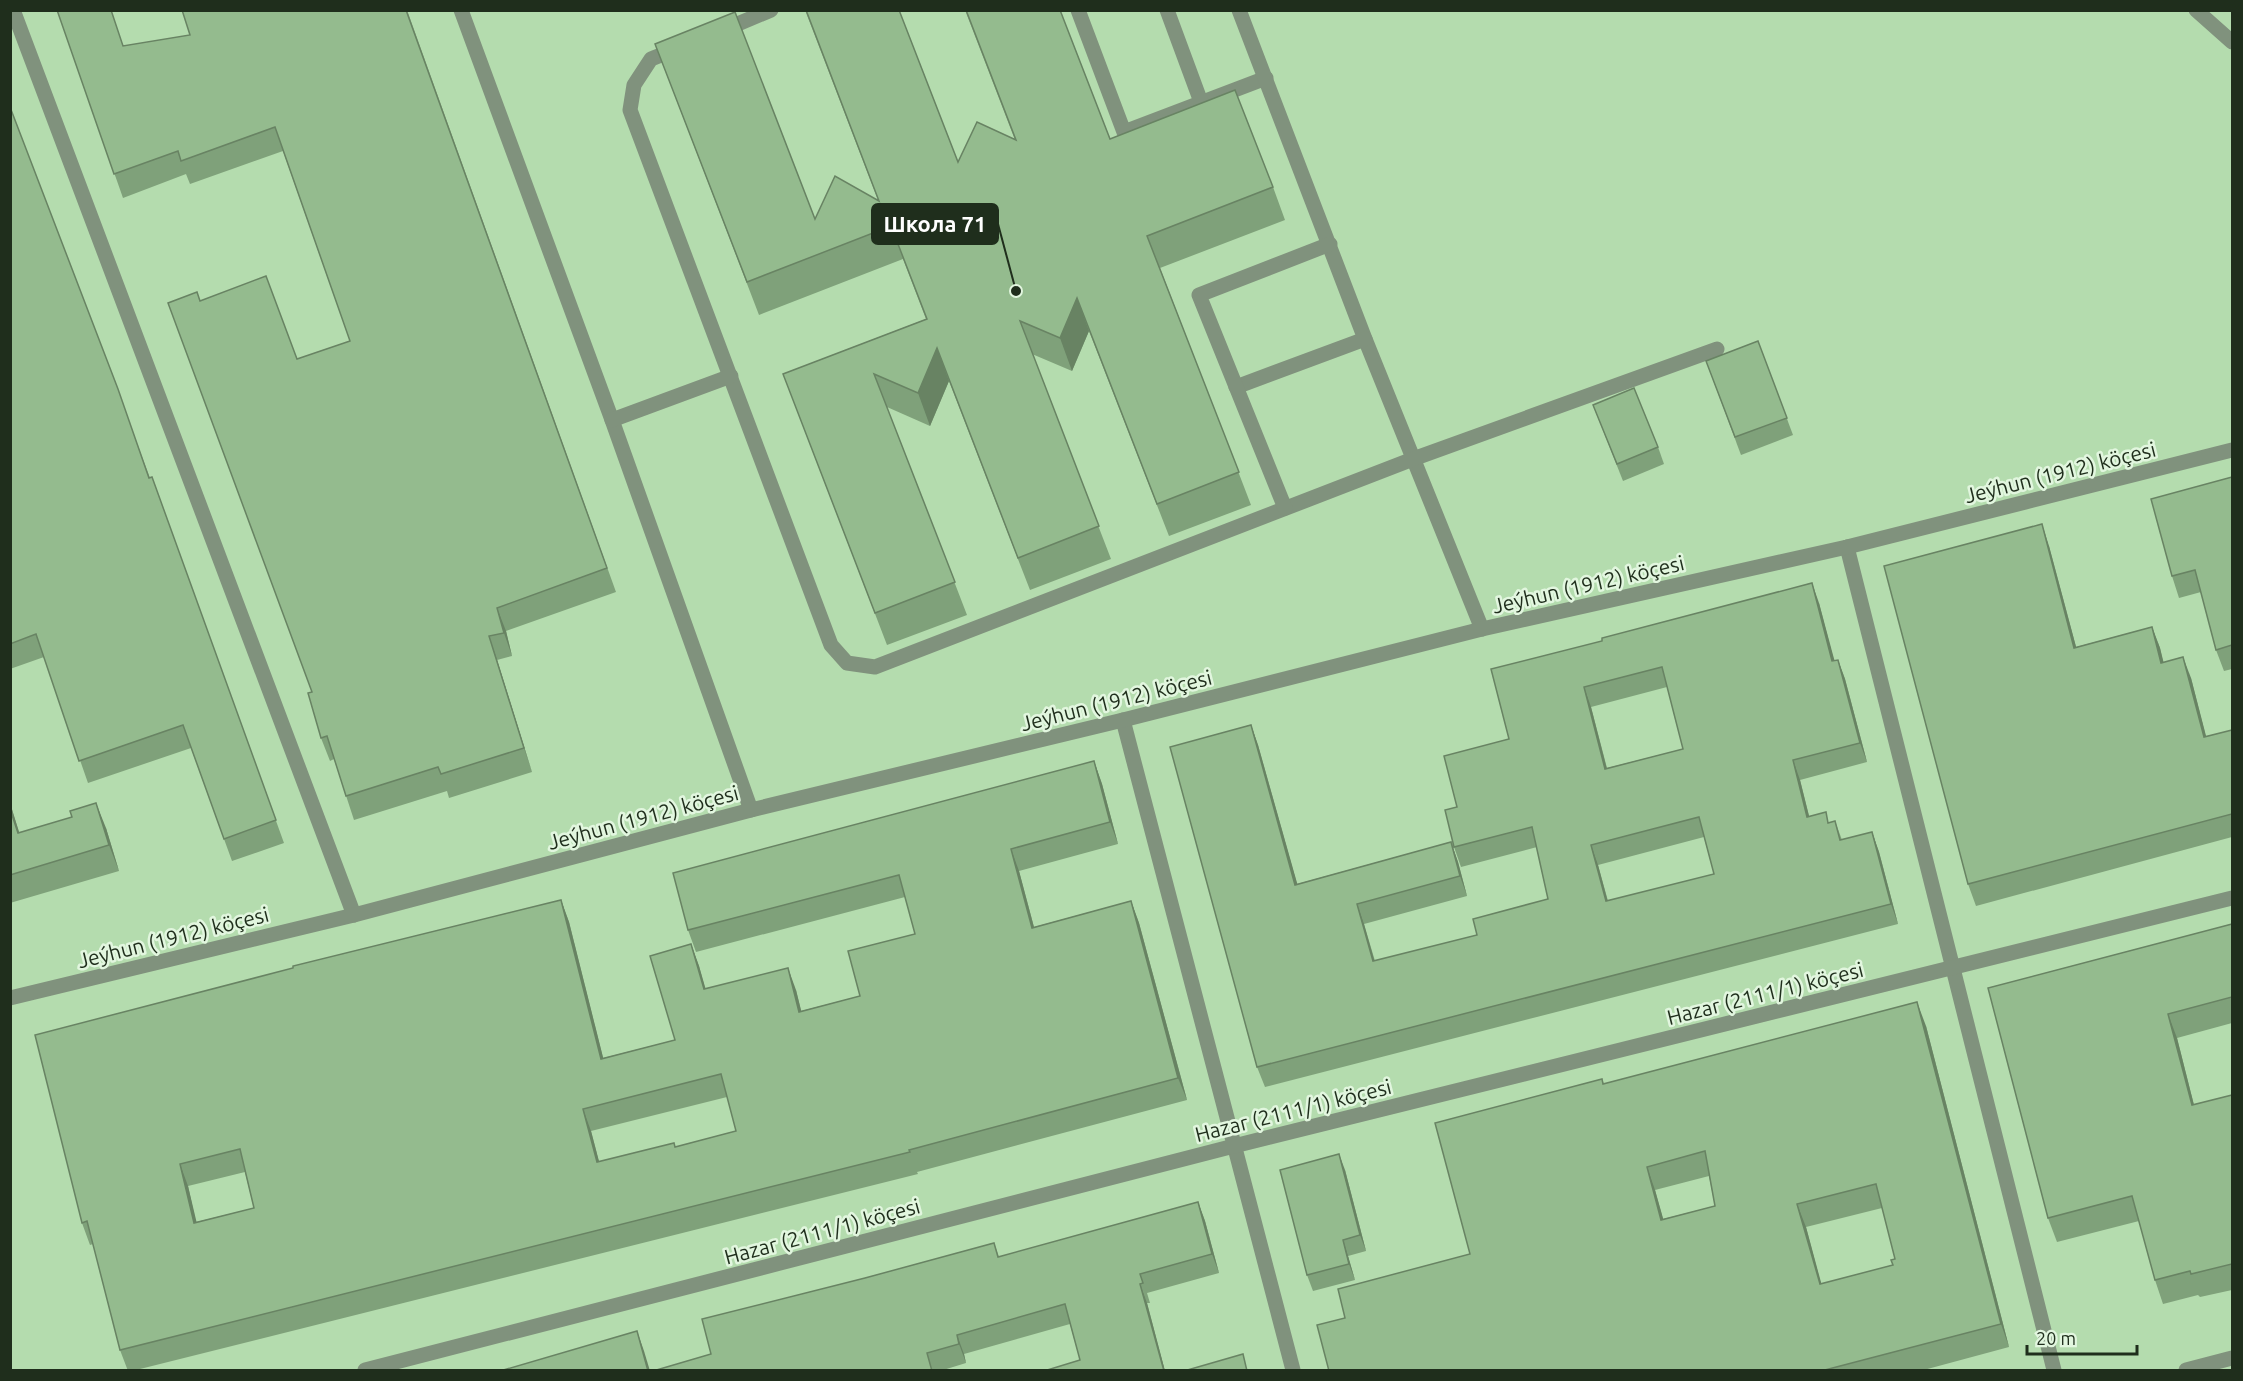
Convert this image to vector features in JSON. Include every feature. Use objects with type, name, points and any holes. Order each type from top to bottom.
[{"type":"street","points":[[13,10],[354,915]]},
{"type":"street","points":[[460,10],[612,420],[751,810]]},
{"type":"street","points":[[771,10],[651,59],[634,85],[630,110],[831,645],[848,663],[875,667],[1413,459],[1717,349]]},
{"type":"street","points":[[1078,10],[1124,132],[1266,78]]},
{"type":"street","points":[[1167,10],[1201,102]]},
{"type":"street","points":[[1239,10],[1365,339],[1482,629]]},
{"type":"street","points":[[2196,10],[2232,42]]},
{"type":"street","points":[[1285,508],[1199,295],[1330,244]]},
{"type":"street","points":[[1236,387],[1365,339]]},
{"type":"street","points":[[612,420],[731,376]]},
{"type":"street","name":"Jeýhun (1912) köçesi","points":[[10,998],[354,915],[751,810],[1123,720],[1482,629],[1847,547],[2232,450]]},
{"type":"street","points":[[1847,547],[2054,1371]]},
{"type":"street","points":[[1123,720],[1293,1371]]},
{"type":"street","name":"Hazar (2111/1) köçesi","points":[[365,1371],[1234,1146],[2232,898]]},
{"type":"street","points":[[2186,1371],[2232,1358]]},
{"type":"building","points":[[57,10],[111,10],[123,46],[190,35],[182,10],[406,10],[607,568],[497,608],[504,633],[489,636],[524,748],[441,774],[438,767],[346,796],[327,736],[321,738],[308,693],[312,692],[168,303],[197,292],[200,301],[266,276],[297,359],[350,341],[275,127],[181,161],[178,151],[114,174]]},
{"type":"building","points":[[806,10],[899,10],[958,162],[977,122],[1016,140],[966,10],[1060,10],[1110,139],[1235,90],[1273,187],[1147,236],[1239,472],[1157,504],[1077,298],[1060,338],[1020,321],[1099,526],[1018,558],[937,348],[918,393],[874,374],[955,582],[875,613],[783,374],[927,319],[891,226],[747,282],[655,44],[735,12],[815,219],[835,176],[879,201]]},
{"type":"building","points":[[10,107],[118,389],[149,478],[152,477],[276,820],[224,839],[183,725],[79,761],[36,634],[10,644]]},
{"type":"building","points":[[1758,341],[1787,418],[1735,437],[1706,361]]},
{"type":"building","points":[[1634,388],[1658,447],[1617,464],[1593,405]]},
{"type":"building","points":[[2232,477],[2232,645],[2216,650],[2195,570],[2172,576],[2151,499]]},
{"type":"building","points":[[2042,524],[2074,648],[2152,627],[2161,663],[2183,657],[2204,737],[2232,730],[2232,814],[1968,884],[1884,566]]},
{"type":"building","points":[[1812,583],[1832,661],[1838,660],[1860,743],[1793,760],[1807,817],[1826,812],[1828,823],[1835,821],[1840,840],[1872,832],[1891,904],[1257,1067],[1170,747],[1251,725],[1295,885],[1451,842],[1460,876],[1357,904],[1373,961],[1477,935],[1473,919],[1548,899],[1532,827],[1454,847],[1445,810],[1457,807],[1444,756],[1509,739],[1491,669],[1602,641],[1602,638]],"holes":[[[1662,667],[1683,749],[1605,769],[1584,687]],[[1699,817],[1714,874],[1606,901],[1591,845]]]},
{"type":"building","points":[[1094,761],[1110,822],[1011,849],[1032,928],[1131,901],[1178,1078],[909,1150],[910,1152],[120,1350],[87,1221],[82,1223],[35,1035],[293,968],[293,966],[561,900],[601,1059],[675,1040],[650,956],[691,944],[704,989],[788,968],[799,1012],[860,996],[848,951],[915,934],[899,875],[688,930],[673,873]],"holes":[[[721,1074],[736,1131],[675,1147],[674,1143],[597,1162],[583,1109]],[[240,1149],[254,1208],[194,1223],[180,1164]]]},
{"type":"building","points":[[96,803],[109,845],[10,875],[10,809],[18,833],[72,817],[70,811]]},
{"type":"building","points":[[2232,924],[2232,997],[2168,1014],[2192,1105],[2232,1095],[2232,1264],[2155,1280],[2132,1196],[2048,1218],[1988,988]]},
{"type":"building","points":[[1917,1002],[2001,1324],[1821,1371],[1329,1371],[1317,1325],[1345,1318],[1338,1289],[1470,1254],[1435,1123],[1602,1079],[1603,1084]],"holes":[[[1705,1151],[1715,1206],[1661,1220],[1647,1167]],[[1876,1184],[1895,1259],[1891,1260],[1893,1265],[1820,1284],[1797,1204]]]},
{"type":"building","points":[[1339,1154],[1360,1235],[1343,1240],[1349,1264],[1307,1275],[1280,1170]]},
{"type":"building","points":[[1198,1202],[1212,1254],[1140,1274],[1143,1283],[1140,1284],[1164,1371],[1044,1371],[1080,1360],[1065,1304],[957,1335],[959,1344],[927,1353],[932,1371],[653,1371],[711,1354],[702,1319],[994,1243],[998,1257]]},
{"type":"building","points":[[637,1331],[648,1371],[500,1371]]},
{"type":"building","points":[[1243,1354],[1247,1371],[1184,1371]]},
{"type":"place","name":"Школа 71","points":[[1016,291]]}]
